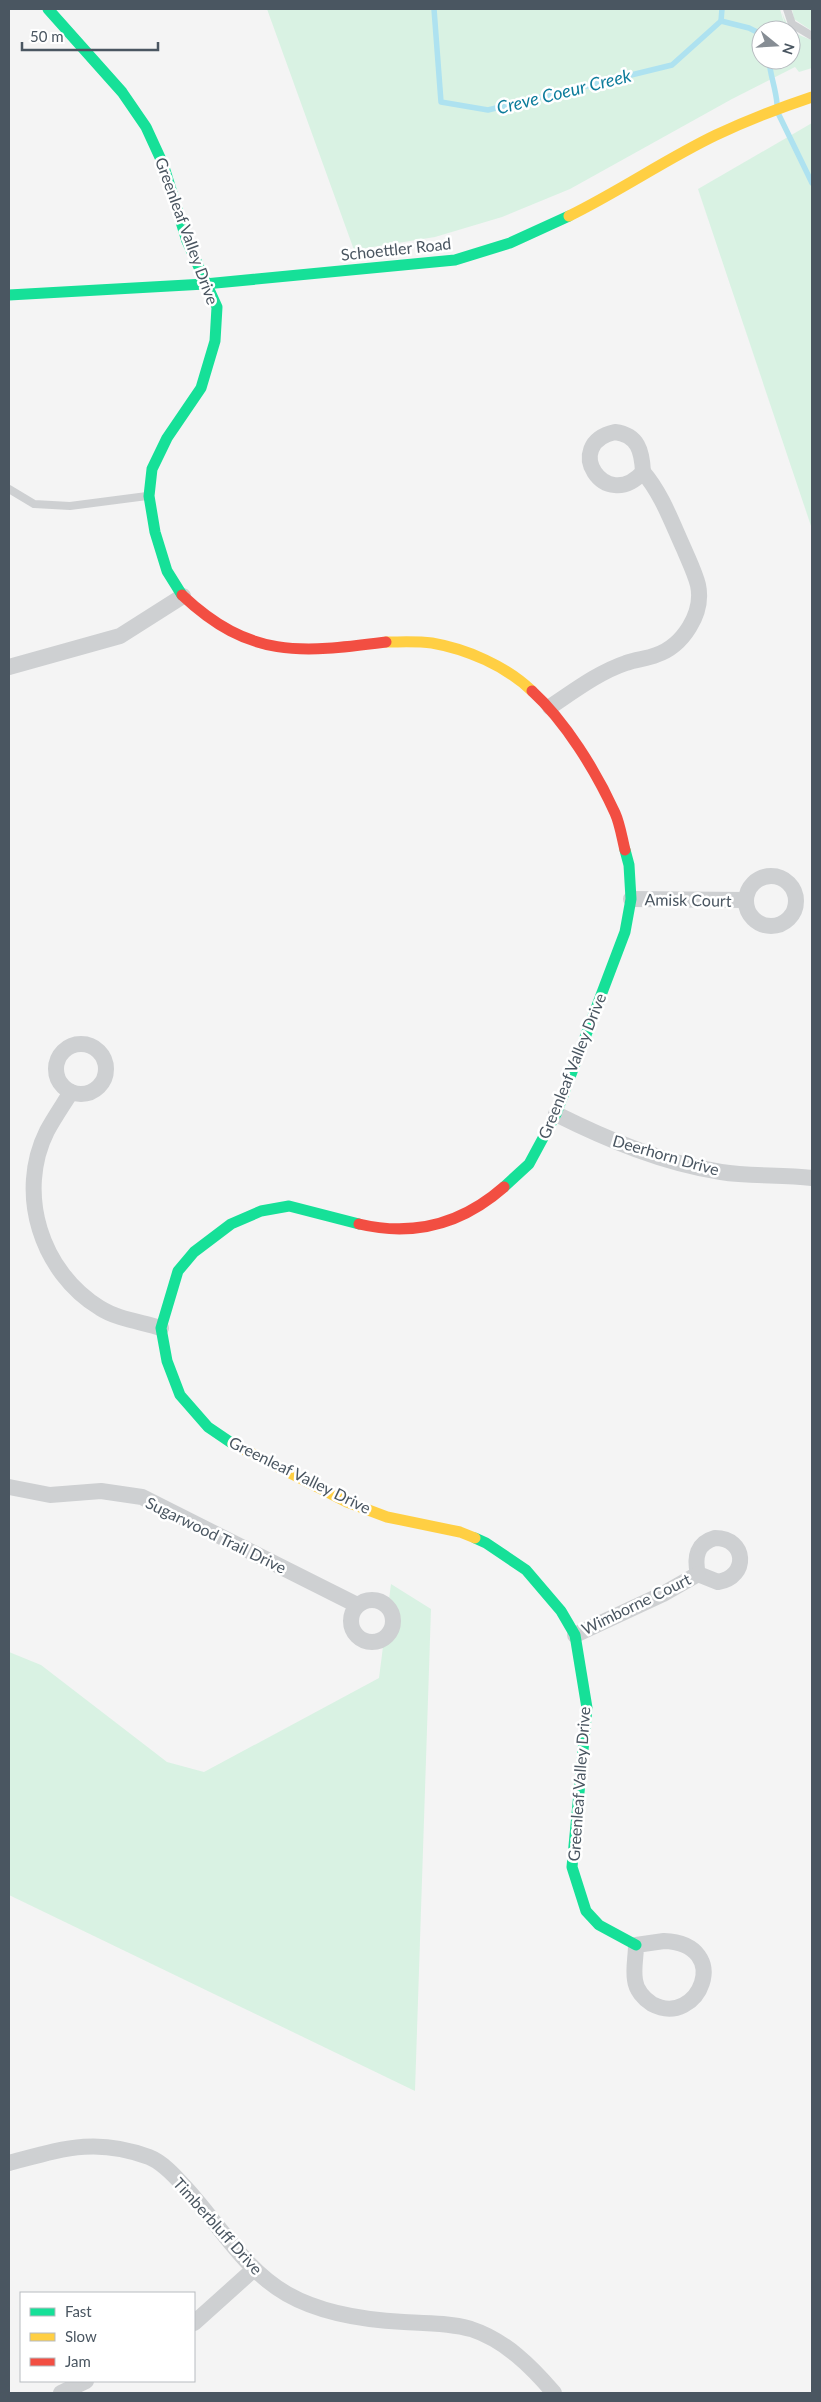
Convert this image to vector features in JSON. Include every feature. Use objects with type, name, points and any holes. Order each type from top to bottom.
[{"type":"street","name":"Greenleaf Valley Drive","points":[[48,9],[122,92],[146,127],[163,164],[187,241],[217,306],[215,341],[201,388],[167,438],[152,468],[149,496],[155,532],[167,571],[183,596],[233,634],[271,647],[323,650],[386,642],[432,643],[474,655],[522,681],[550,707],[576,744],[616,814],[629,865],[631,899],[625,932],[556,1114],[529,1164],[486,1203],[447,1223],[405,1230],[373,1226],[289,1206],[261,1211],[231,1224],[194,1252],[178,1271],[161,1328],[166,1355],[180,1395],[208,1427],[238,1447],[347,1502],[387,1518],[460,1532],[486,1543],[510,1558],[533,1576],[561,1610],[575,1635],[587,1708],[572,1867],[577,1888],[586,1911],[599,1925],[636,1945]]},
{"type":"street","name":"Schoettler Road","points":[[9,295],[206,284],[455,260],[510,243],[612,195],[715,136],[769,112],[812,97]]},
{"type":"street","points":[[550,707],[596,678],[626,663],[658,655],[678,642],[691,624],[698,606],[698,587],[660,496],[643,472]]},
{"type":"street","points":[[9,668],[120,636],[183,596]]},
{"type":"street","name":"Amisk Court","points":[[631,899],[745,900]]},
{"type":"street","points":[[71,1092],[47,1132],[38,1158],[33,1182],[36,1222],[47,1250],[60,1272],[77,1292],[101,1309],[161,1328]]},
{"type":"street","name":"Deerhorn Drive","points":[[556,1114],[622,1144],[683,1163],[720,1172],[812,1178]]},
{"type":"street","name":"Sugarwood Trail Drive","points":[[9,1487],[50,1495],[101,1491],[142,1497],[357,1604]]},
{"type":"street","name":"Wimborne Court","points":[[575,1635],[663,1594],[698,1574]]},
{"type":"street","points":[[664,1941],[677,1942],[688,1946],[704,1964],[705,1975],[702,1987],[688,2003],[667,2008],[646,2000],[635,1981],[636,1945],[664,1941]]},
{"type":"street","name":"Timberbluff Drive","points":[[9,2163],[91,2145],[123,2148],[152,2158],[170,2172],[205,2208],[254,2270],[288,2294],[316,2306],[356,2319],[440,2324],[472,2329],[505,2346],[532,2367],[554,2393]]},
{"type":"street","points":[[195,2322],[254,2270]]},
{"type":"street","points":[[61,2393],[84,2382]]},
{"type":"lane","points":[[787,9],[792,24],[812,36]]},
{"type":"lane","points":[[9,489],[34,504],[70,506],[149,496]]},
{"type":"green space","points":[[267,9],[780,9],[783,20],[751,20],[751,70],[789,70],[732,99],[570,189],[502,217],[435,237],[354,250]]},
{"type":"green space","points":[[792,9],[812,9],[812,31],[801,24],[801,20],[794,19]]},
{"type":"green space","points":[[801,36],[812,40],[812,68],[799,72],[797,70],[801,70]]},
{"type":"green space","points":[[812,123],[812,529],[698,189]]},
{"type":"green space","points":[[391,1584],[431,1609],[415,2091],[9,1895],[9,1652],[41,1665],[167,1762],[204,1772],[379,1678]]},
{"type":"waterway","name":"Creve Coeur Creek","points":[[434,9],[441,102],[488,110],[672,65],[721,21],[751,29]]},
{"type":"waterway","points":[[721,21],[722,9]]},
{"type":"waterway","name":"Creve Coeur Creek","points":[[771,70],[777,104]]},
{"type":"waterway","name":"Creve Coeur Creek","points":[[778,113],[812,183]]},
{"type":"traffic: fast","points":[[48,9],[122,92],[146,127],[163,164],[187,241],[217,307],[215,341],[201,388],[167,438],[152,469],[149,496],[155,532],[167,571],[182,595]]},
{"type":"traffic: fast","points":[[9,295],[205,284],[455,260],[510,243],[569,216]]},
{"type":"traffic: fast","points":[[504,1187],[529,1164],[556,1114],[625,932],[631,899],[629,865],[625,850]]},
{"type":"traffic: fast","points":[[233,1444],[208,1427],[180,1395],[167,1361],[161,1328],[178,1271],[194,1252],[231,1224],[261,1211],[289,1206],[359,1224]]},
{"type":"traffic: fast","points":[[475,1538],[486,1543],[526,1570],[561,1611],[575,1635],[587,1708],[572,1867],[586,1911],[599,1925],[636,1945]]},
{"type":"traffic: slow","points":[[569,216],[716,135],[812,97]]},
{"type":"traffic: slow","points":[[386,642],[426,642],[472,654],[498,666],[532,691]]},
{"type":"traffic: slow","points":[[233,1444],[347,1502],[387,1517],[460,1532],[475,1538]]},
{"type":"traffic: jam","points":[[182,595],[207,616],[230,631],[254,641],[277,647],[327,648],[386,642]]},
{"type":"traffic: jam","points":[[532,691],[568,732],[599,780],[620,826],[625,850]]},
{"type":"traffic: jam","points":[[359,1224],[399,1229],[418,1228],[436,1224],[471,1210],[488,1200],[504,1187]]}]
